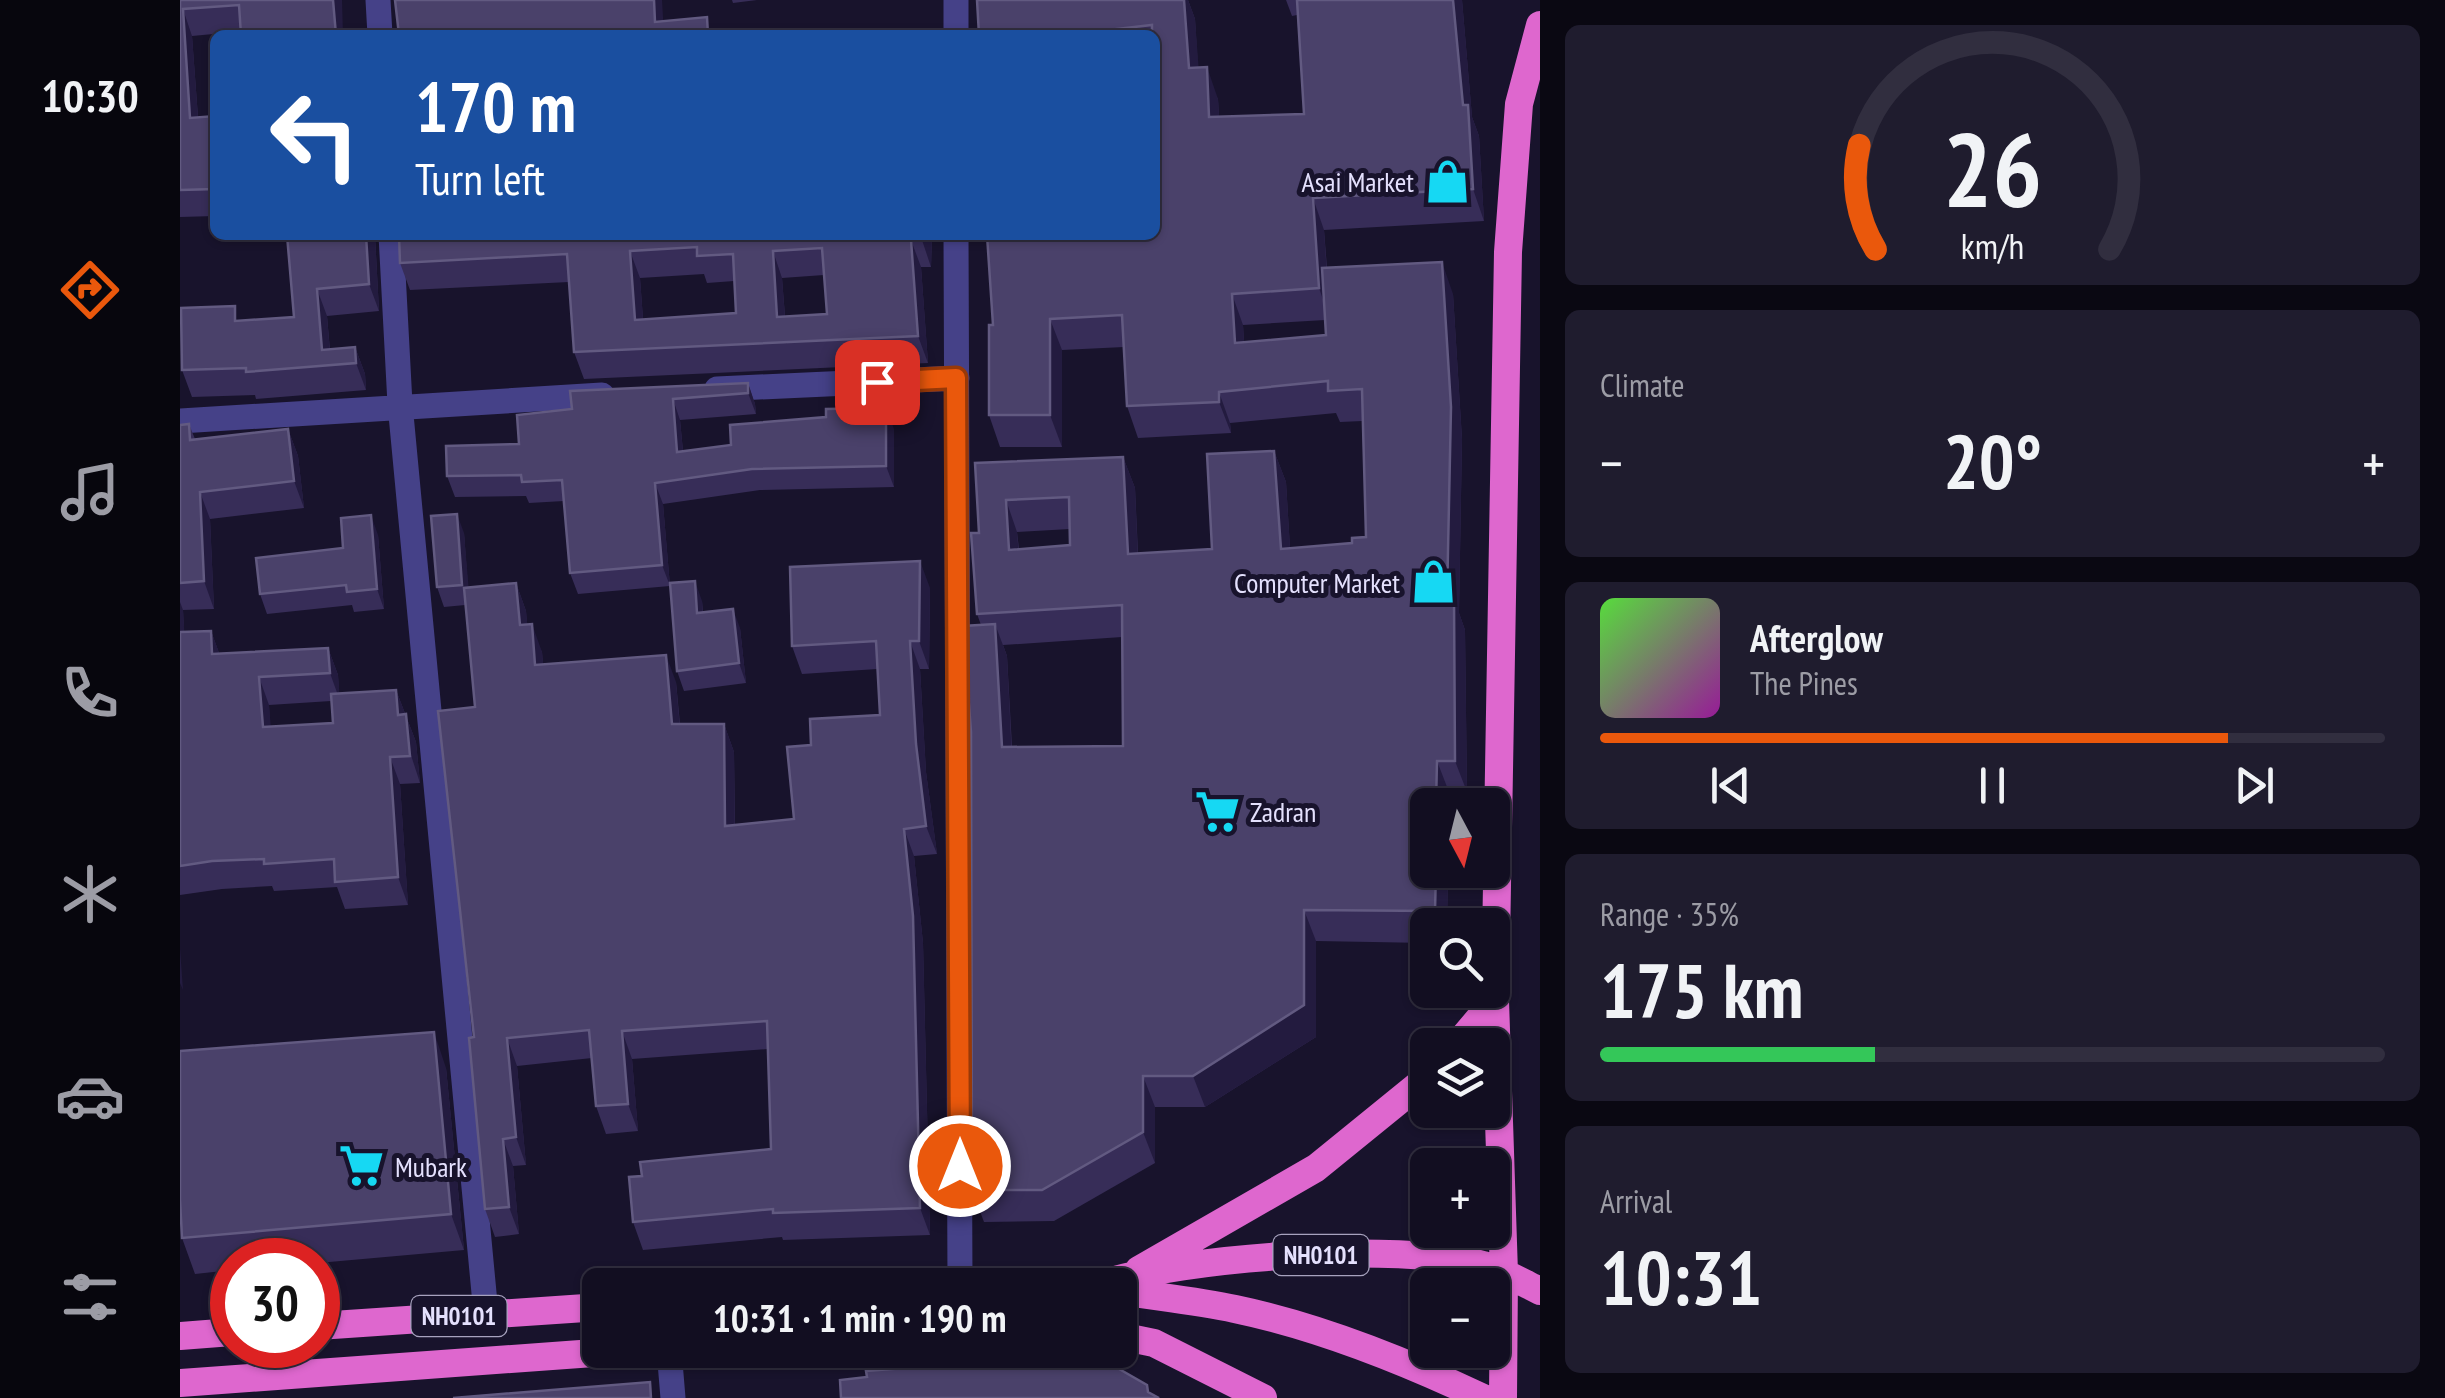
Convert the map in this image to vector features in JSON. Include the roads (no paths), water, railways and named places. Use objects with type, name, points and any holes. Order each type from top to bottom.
[{"type":"highway","points":[[1497,908],[1508,252],[1519,104],[1540,25]]},
{"type":"highway","points":[[1471,1028],[1488,1008]]},
{"type":"highway","points":[[1495,1008],[1504,1268]]},
{"type":"highway","points":[[1137,1276],[1316,1168],[1410,1092]]},
{"type":"highway","name":"NH0101","points":[[1137,1281],[1307,1255],[1362,1254],[1462,1261],[1486,1268]]},
{"type":"highway","name":"NH0101","points":[[1510,1276],[1540,1291]]},
{"type":"highway","name":"NH0101","points":[[1137,1286],[1287,1323],[1420,1368],[1483,1398]]},
{"type":"highway","name":"NH0101","points":[[340,1324],[582,1308]]},
{"type":"highway","points":[[180,1336],[210,1334]]},
{"type":"highway","points":[[1137,1339],[1154,1342],[1263,1398]]},
{"type":"highway","name":"NH0101","points":[[180,1383],[582,1354]]},
{"type":"highway","points":[[1503,1368],[1503,1398]]},
{"type":"street","points":[[378,0],[380,30]]},
{"type":"street","points":[[956,0],[956,30]]},
{"type":"street","points":[[391,240],[400,404],[486,1314]]},
{"type":"street","points":[[956,240],[960,1268]]},
{"type":"street","points":[[698,390],[956,378]]},
{"type":"street","points":[[180,421],[400,404],[618,394]]},
{"type":"street","points":[[671,1368],[672,1398]]},
{"type":"place","name":"Asai Market","points":[[1447,181]]},
{"type":"place","name":"Computer Market","points":[[1433,582]]},
{"type":"place","name":"Zadran","points":[[1217,811]]},
{"type":"place","name":"Mubark","points":[[362,1166]]}]
